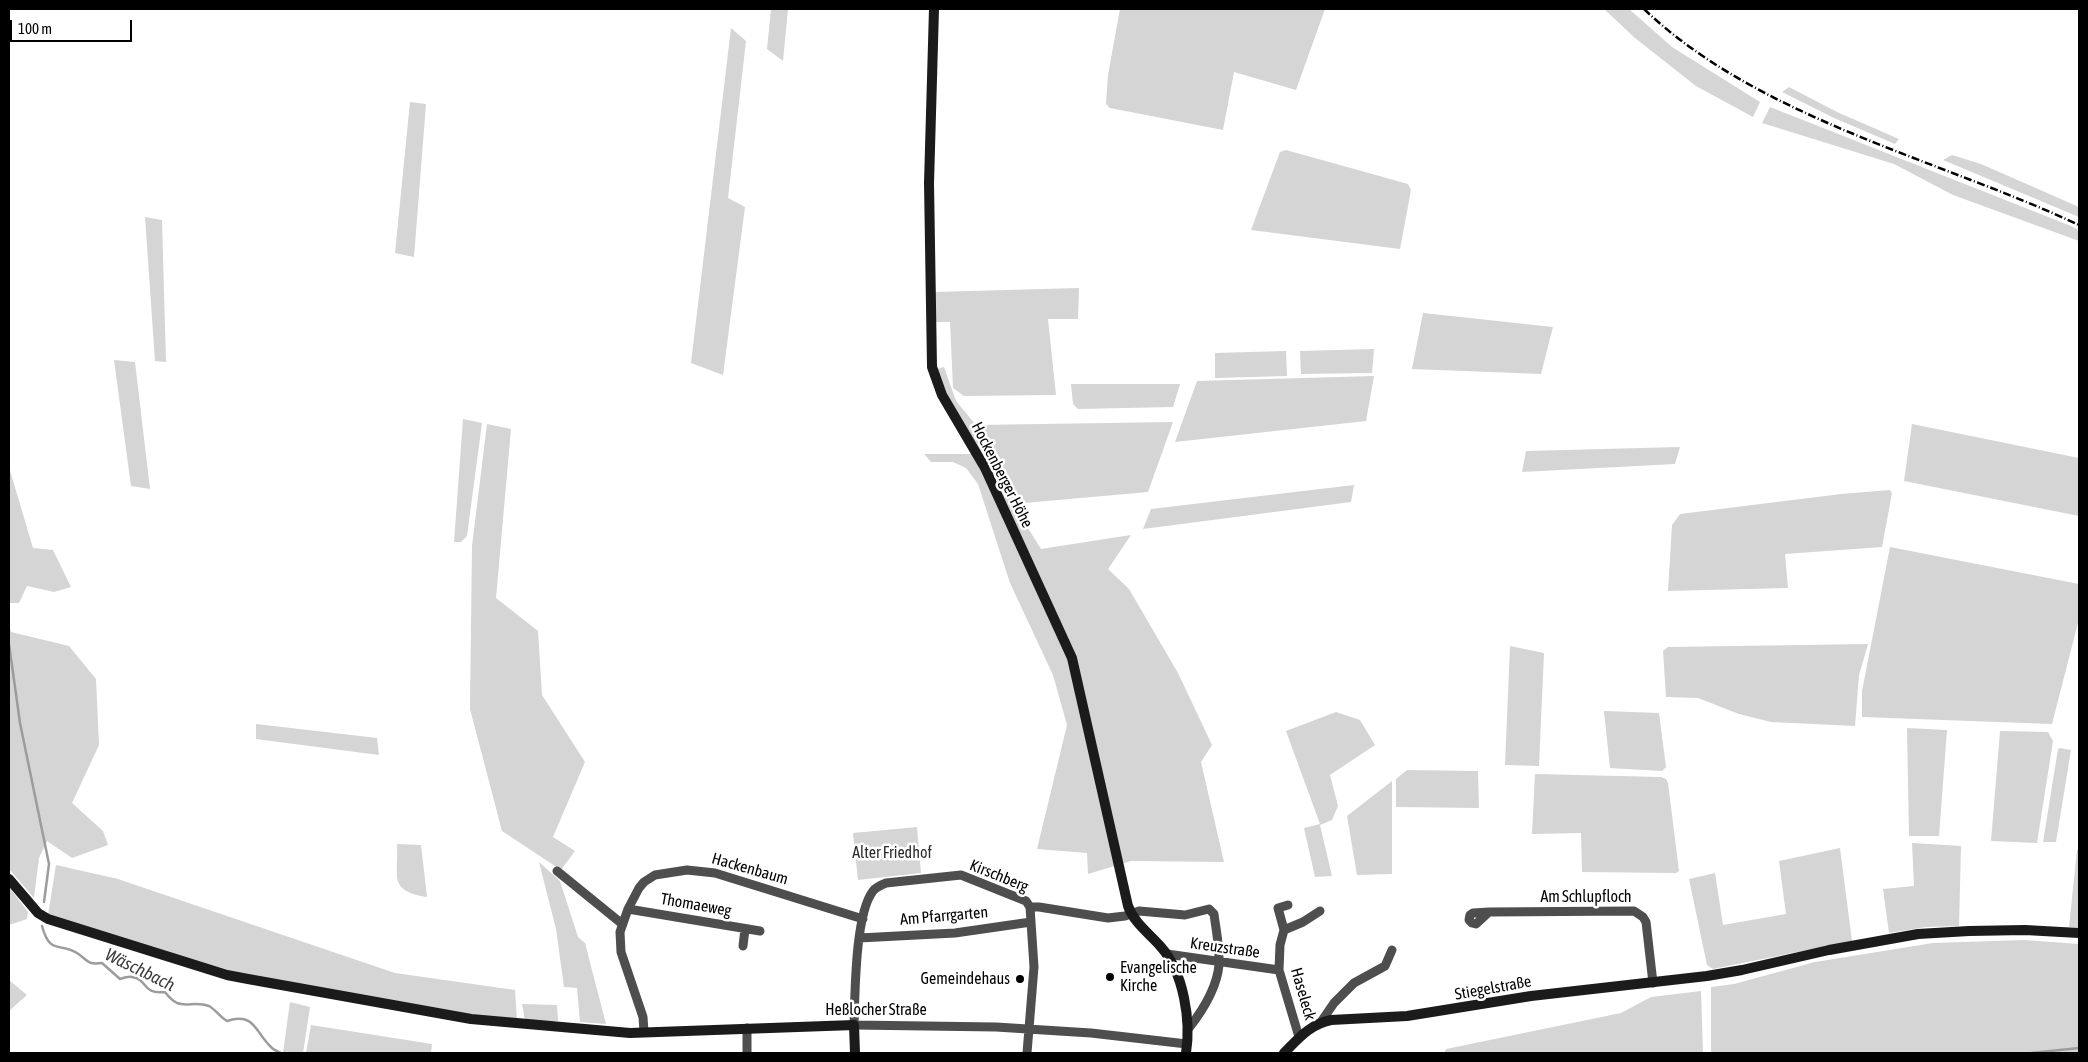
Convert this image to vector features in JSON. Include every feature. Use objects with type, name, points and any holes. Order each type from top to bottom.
[{"type":"street","name":"Hockenberger Höhe","points":[[934,9],[929,183],[932,367],[942,395],[985,468],[1072,658],[1130,913]]},
{"type":"street","name":"Hackenbaum","points":[[644,1032],[643,1017],[621,952],[620,942],[621,923],[639,888],[649,878],[664,872],[686,870],[715,873],[863,919]]},
{"type":"street","points":[[557,871],[621,923]]},
{"type":"street","name":"Kirschberg","points":[[854,1025],[863,919],[871,893],[880,886],[954,875],[968,877],[1026,901],[1030,907],[1039,906],[1096,917],[1117,917],[1139,911],[1185,915],[1209,910],[1214,914],[1219,962]]},
{"type":"street","name":"Heßlocher Straße","points":[[9,879],[38,913],[48,919],[227,975],[471,1019],[644,1032],[854,1025],[1029,1029],[1091,1033],[1186,1049]]},
{"type":"street","name":"Haseleck","points":[[1288,905],[1278,908],[1284,930],[1280,945],[1279,970],[1299,1037]]},
{"type":"street","points":[[1027,1053],[1034,967],[1030,907]]},
{"type":"street","name":"Thomaeweg","points":[[628,909],[760,931]]},
{"type":"street","points":[[1284,930],[1303,922],[1320,911]]},
{"type":"street","name":"Am Schlupfloch","points":[[1489,912],[1634,911],[1639,913],[1646,922],[1653,983]]},
{"type":"street","points":[[1130,913],[1167,954],[1180,985],[1189,1028],[1186,1049]]},
{"type":"street","name":"Am Pfarrgarten","points":[[860,938],[955,933],[1030,922]]},
{"type":"street","points":[[743,946],[745,929]]},
{"type":"street","name":"Stiegelstraße","points":[[1321,1022],[1407,1016],[1540,995],[1718,974],[1829,950],[1918,934],[1969,930],[2025,930],[2079,933]]},
{"type":"street","points":[[1284,1053],[1299,1037],[1321,1022],[1334,1003],[1354,983],[1385,966],[1392,950]]},
{"type":"street","name":"Kreuzstraße","points":[[1167,954],[1279,970]]},
{"type":"street","points":[[1189,1028],[1199,1014],[1214,985],[1219,962]]},
{"type":"street","points":[[854,1025],[855,1053]]},
{"type":"street","points":[[747,1028],[747,1053]]},
{"type":"green space","points":[[771,9],[788,9],[783,61],[767,49]]},
{"type":"green space","points":[[1120,9],[1325,9],[1296,90],[1234,72],[1223,130],[1110,108],[1106,104],[1108,75]]},
{"type":"green space","points":[[1604,9],[1629,9],[1672,47],[1760,102],[1753,117],[1696,86],[1635,38]]},
{"type":"green space","points":[[731,28],[746,41],[728,198],[745,207],[723,375],[691,363]]},
{"type":"green space","points":[[1789,87],[1837,112],[1899,139],[1895,144],[1834,118],[1782,92]]},
{"type":"green space","points":[[410,102],[426,104],[414,257],[395,253]]},
{"type":"green space","points":[[1770,107],[2071,226],[2079,230],[2079,241],[1953,195],[1894,164],[1762,123]]},
{"type":"green space","points":[[1286,150],[1408,184],[1411,190],[1400,249],[1251,230],[1280,152]]},
{"type":"green space","points":[[1952,155],[1981,164],[2079,207],[2079,217],[1943,160]]},
{"type":"green space","points":[[145,217],[162,220],[166,362],[155,361]]},
{"type":"green space","points":[[1079,288],[1078,319],[1048,319],[1056,395],[964,396],[953,388],[950,322],[933,322],[934,292]]},
{"type":"green space","points":[[1423,313],[1553,327],[1541,374],[1412,369]]},
{"type":"green space","points":[[1374,349],[1372,373],[1301,374],[1300,351]]},
{"type":"green space","points":[[1286,351],[1287,376],[1215,378],[1215,353]]},
{"type":"green space","points":[[114,360],[135,362],[150,489],[131,486]]},
{"type":"green space","points":[[944,367],[956,401],[976,425],[1173,422],[1148,492],[1013,504],[1041,549],[1131,535],[1108,569],[1129,589],[1178,673],[1212,745],[1201,762],[1224,862],[1131,861],[1088,874],[1087,853],[1037,849],[1067,725],[1053,675],[1010,583],[978,484],[966,468],[953,462],[931,462],[924,454],[981,454],[950,401],[937,369]]},
{"type":"green space","points":[[1374,376],[1366,421],[1175,442],[1197,381]]},
{"type":"green space","points":[[1071,384],[1180,384],[1173,407],[1078,409],[1073,404]]},
{"type":"green space","points":[[463,419],[482,423],[467,536],[461,542],[454,542]]},
{"type":"green space","points":[[487,424],[511,429],[496,598],[538,631],[542,695],[585,762],[553,837],[575,851],[561,870],[502,831],[470,709],[472,546]]},
{"type":"green space","points":[[1912,424],[2079,458],[2079,516],[1904,481]]},
{"type":"green space","points":[[1680,447],[1675,464],[1522,472],[1526,451]]},
{"type":"green space","points":[[9,467],[33,548],[53,550],[71,587],[54,592],[27,586],[19,603],[9,603]]},
{"type":"green space","points":[[1354,485],[1351,502],[1143,529],[1151,509]]},
{"type":"green space","points":[[1890,490],[1892,493],[1882,547],[1785,554],[1788,588],[1668,591],[1672,525],[1680,514],[1841,494]]},
{"type":"green space","points":[[1890,547],[2079,584],[2079,619],[2052,724],[1862,717],[1862,691]]},
{"type":"green space","points":[[9,625],[11,632],[69,646],[96,679],[99,745],[72,803],[103,831],[108,845],[72,858],[47,841],[39,858],[34,898],[9,869]]},
{"type":"green space","points":[[1868,644],[1859,675],[1855,726],[1771,722],[1739,714],[1698,698],[1666,697],[1663,651],[1668,647]]},
{"type":"green space","points":[[1510,646],[1544,653],[1539,766],[1505,765]]},
{"type":"green space","points":[[1604,711],[1659,713],[1666,767],[1662,771],[1610,768]]},
{"type":"green space","points":[[1336,712],[1360,720],[1375,745],[1330,775],[1338,806],[1332,820],[1320,825],[1332,876],[1315,877],[1304,828],[1320,824],[1286,731]]},
{"type":"green space","points":[[256,724],[377,738],[379,755],[256,739]]},
{"type":"green space","points":[[1907,728],[1947,730],[1939,836],[1909,836]]},
{"type":"green space","points":[[2000,731],[2048,732],[2053,741],[2037,843],[1991,841]]},
{"type":"green space","points":[[2058,749],[2071,750],[2056,842],[2043,842]]},
{"type":"green space","points":[[1407,770],[1478,771],[1479,808],[1396,807],[1396,779]]},
{"type":"green space","points":[[1535,774],[1661,777],[1666,779],[1679,871],[1676,873],[1582,872],[1581,833],[1532,834]]},
{"type":"green space","points":[[1392,781],[1392,874],[1357,875],[1347,816]]},
{"type":"green space","name":"Alter Friedhof","points":[[917,827],[921,873],[858,880],[853,833]]},
{"type":"green space","points":[[1912,843],[1961,846],[1959,926],[1926,927],[1889,933],[1883,889],[1914,886]]},
{"type":"green space","points":[[397,844],[421,845],[427,897],[406,891],[400,886],[397,873]]},
{"type":"green space","points":[[1840,848],[1852,941],[1713,969],[1707,965],[1689,879],[1715,873],[1723,925],[1786,914],[1779,861]]},
{"type":"green space","points":[[2077,850],[2079,850],[2079,928],[2069,927]]},
{"type":"green space","points":[[539,862],[560,881],[578,937],[585,943],[606,1024],[580,1022],[577,988],[564,987],[556,929]]},
{"type":"green space","points":[[56,865],[118,879],[395,973],[515,990],[517,1020],[454,1013],[260,979],[77,926],[48,915]]},
{"type":"green space","points":[[9,887],[28,912],[27,919],[9,925]]},
{"type":"green space","points":[[2024,940],[2079,944],[2079,1053],[1711,1053],[1711,987],[1734,984],[1815,962],[1933,943]]},
{"type":"green space","points":[[9,980],[27,995],[9,1011]]},
{"type":"green space","points":[[1701,991],[1703,1053],[1444,1053],[1446,1049],[1621,1013],[1651,997]]},
{"type":"green space","points":[[290,1002],[310,1007],[303,1053],[283,1053]]},
{"type":"green space","points":[[522,1004],[557,1005],[558,1021],[525,1021]]},
{"type":"green space","points":[[311,1025],[432,1044],[431,1053],[306,1053]]},
{"type":"waterway","name":"Wäschbach","points":[[9,644],[20,723],[49,864],[44,902]]},
{"type":"waterway","name":"Wäschbach","points":[[42,926],[45,935],[52,945],[71,950],[90,963],[102,963],[120,979],[137,978],[152,991],[165,992],[177,1003],[209,1006],[227,1021],[236,1019],[249,1021],[272,1048],[281,1053]]},
{"type":"waterway","name":"Wäschbach","points":[[2031,1053],[2079,1048]]},
{"type":"railway","points":[[1644,9],[1690,47],[1740,79],[1795,108],[1851,133],[2025,201],[2079,225]]},
{"type":"place","name":"Evangelische Kirche","points":[[1110,977]]},
{"type":"place","name":"Gemeindehaus","points":[[1020,979]]}]
